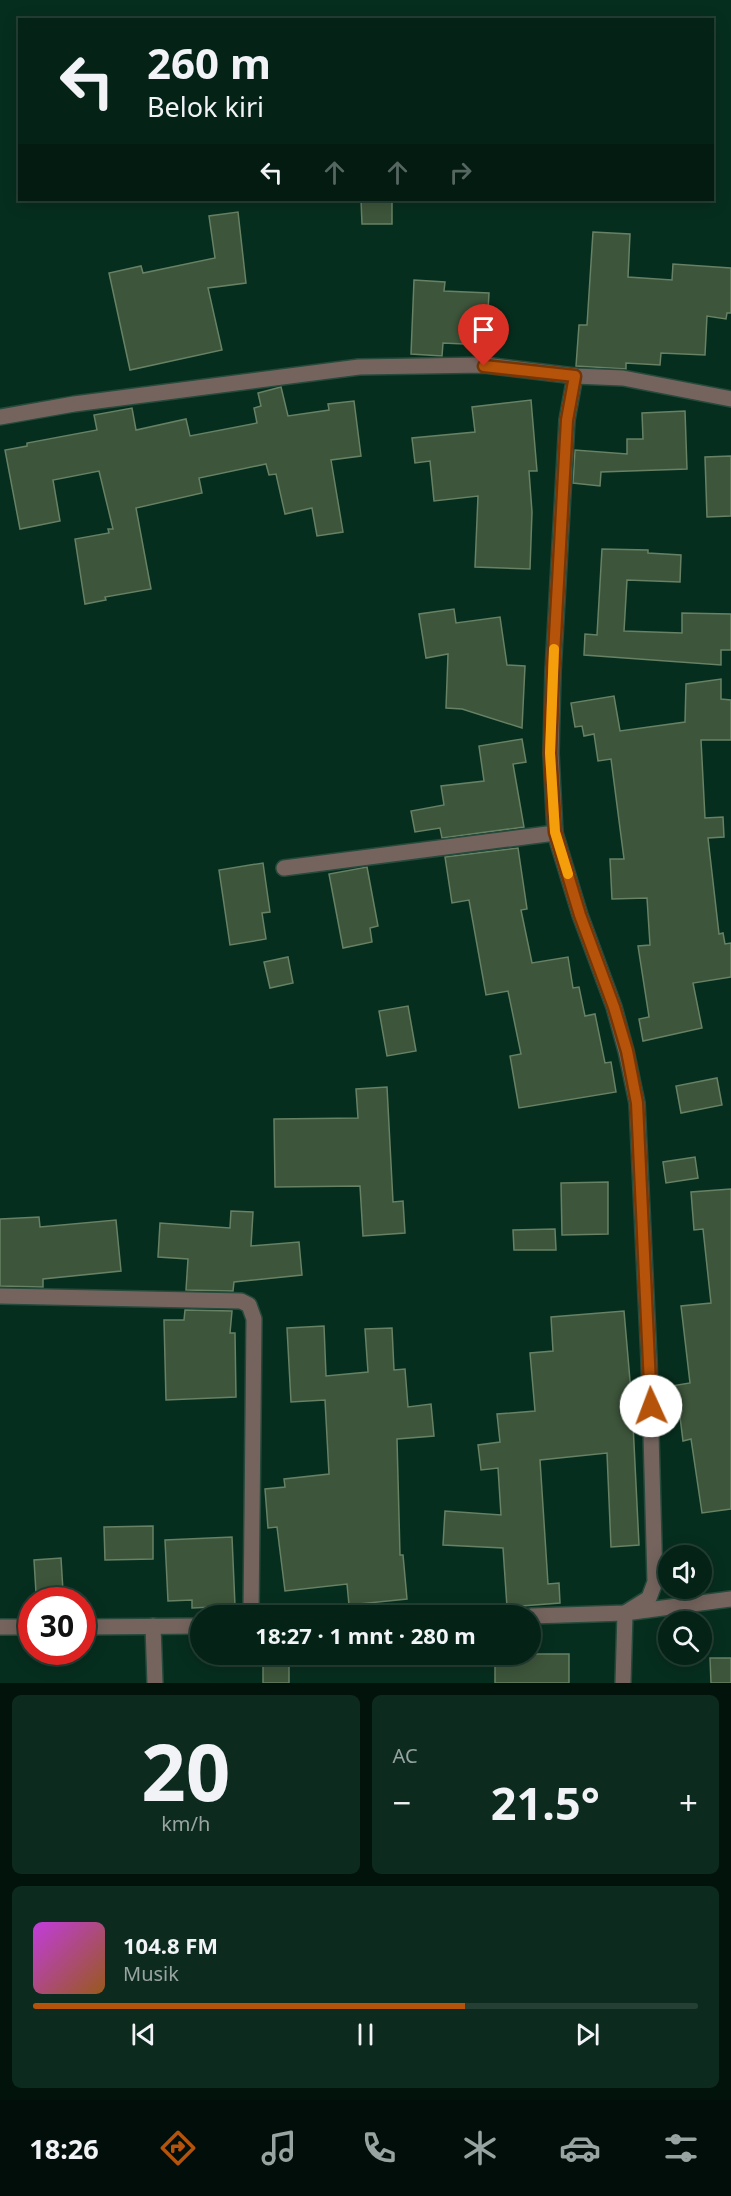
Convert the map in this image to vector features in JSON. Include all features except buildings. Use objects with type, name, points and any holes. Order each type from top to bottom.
[{"type":"street","points":[[0,417],[74,404],[359,367],[484,366],[575,376],[623,378],[731,399]]},
{"type":"street","points":[[575,376],[567,420],[550,753],[555,832],[580,915],[614,1007],[627,1051],[637,1103],[649,1360],[655,1582],[649,1599],[625,1613]]},
{"type":"street","points":[[284,868],[555,832]]},
{"type":"street","points":[[0,1296],[241,1301],[249,1305],[254,1319],[251,1605]]},
{"type":"street","points":[[541,1616],[625,1613],[731,1599]]},
{"type":"street","points":[[623,1683],[625,1613]]},
{"type":"street","points":[[153,1626],[155,1683]]},
{"type":"street","points":[[96,1627],[190,1626]]},
{"type":"street","points":[[0,1627],[18,1627]]},
{"type":"slow traffic","points":[[554,649],[550,753],[555,832],[568,874]]},
{"type":"route","points":[[484,366],[575,376],[567,420],[553,672],[550,753],[555,832],[580,915],[614,1007],[627,1051],[637,1103],[651,1406]]}]
